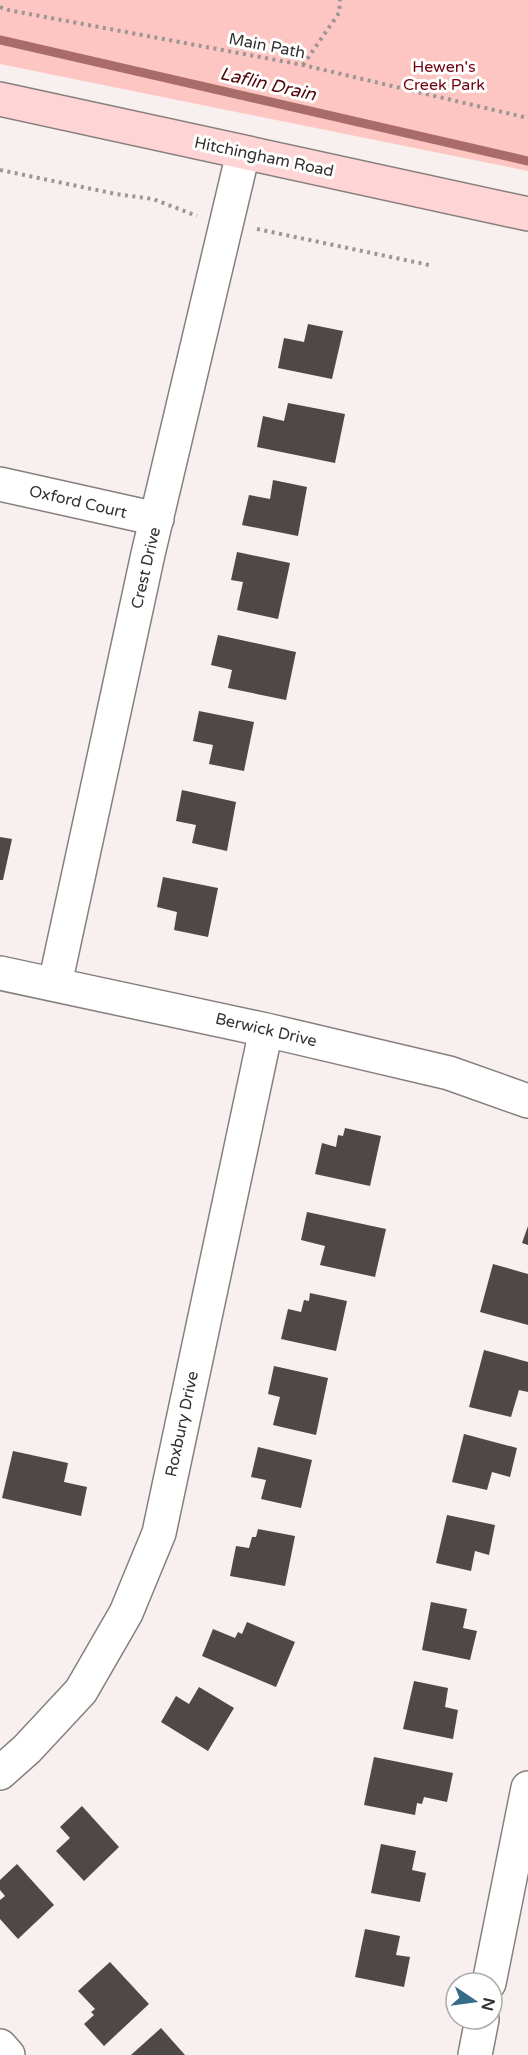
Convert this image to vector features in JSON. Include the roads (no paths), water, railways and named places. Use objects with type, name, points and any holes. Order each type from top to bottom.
[{"type":"street","name":"Hitchingham Road","points":[[0,99],[528,214]]},
{"type":"street","name":"Crest Drive","points":[[55,984],[157,519],[243,153]]},
{"type":"street","name":"Oxford Court","points":[[0,484],[157,519]]},
{"type":"street","name":"Berwick Drive","points":[[0,973],[266,1030],[449,1073],[528,1101]]},
{"type":"street","name":"Roxbury Drive","points":[[0,1773],[27,1749],[81,1691],[126,1613],[159,1533],[266,1030]]},
{"type":"street","points":[[491,1971],[528,1788]]},
{"type":"street","points":[[475,2055],[480,2031]]},
{"type":"street","points":[[0,2046],[8,2055]]},
{"type":"waterway","name":"Laflin Drain","points":[[0,40],[528,161]]},
{"type":"park label","name":"Hewen's Creek Park","points":[[444,76]]}]
